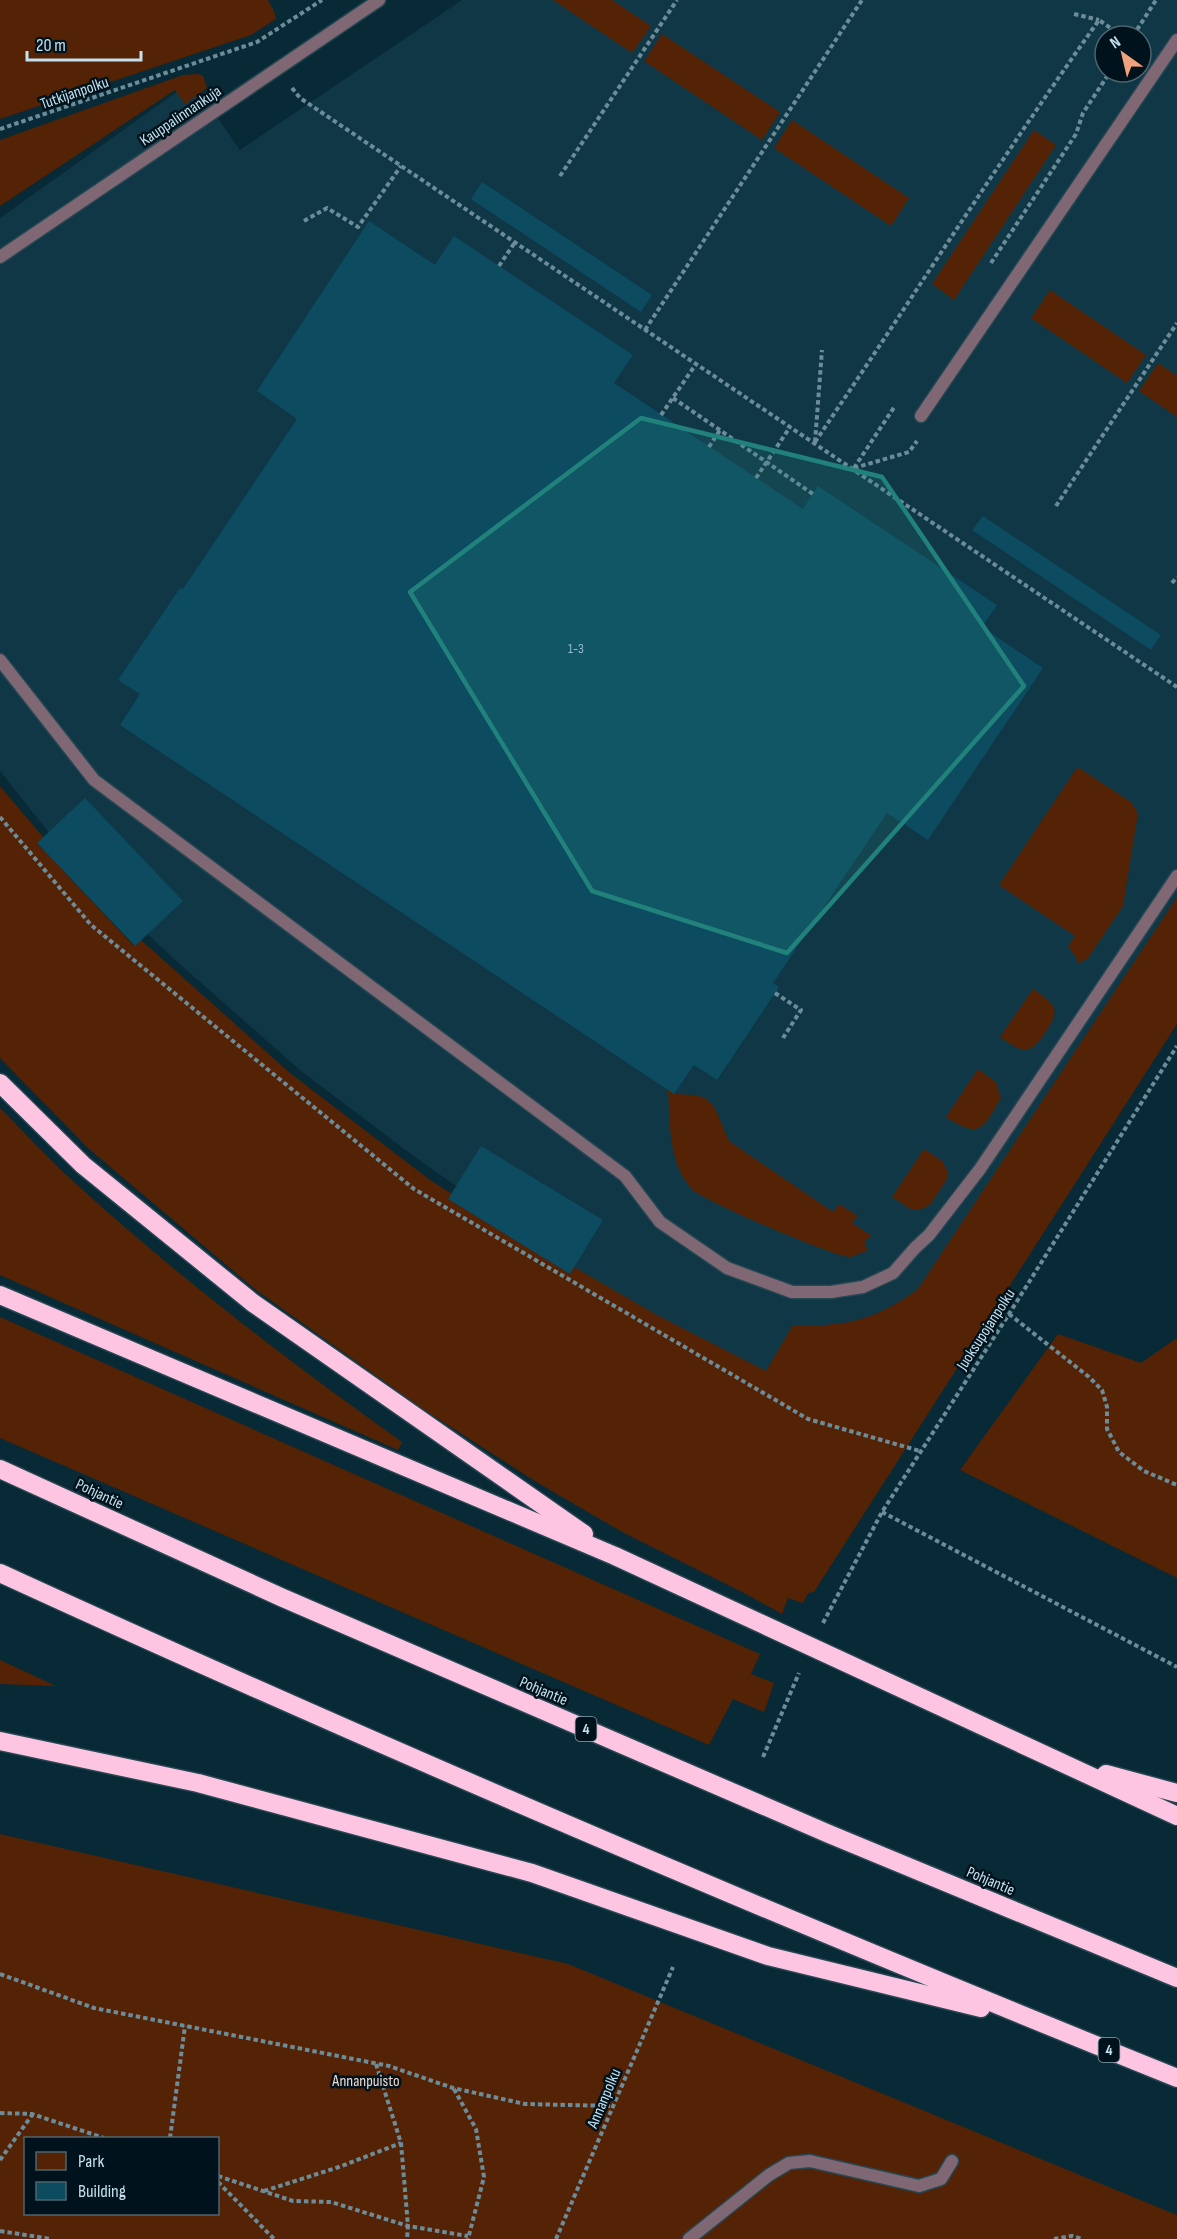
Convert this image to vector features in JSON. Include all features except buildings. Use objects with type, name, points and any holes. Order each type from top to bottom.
[{"type":"highway","points":[[0,1083],[83,1165],[253,1303],[615,1556]]},
{"type":"highway","points":[[0,1295],[615,1556],[1177,1816]]},
{"type":"highway","name":"Pohjantie","points":[[0,1469],[283,1598],[818,1829],[1177,1978]]},
{"type":"highway","name":"4","points":[[0,1573],[253,1688],[784,1917],[1177,2078]]},
{"type":"highway","points":[[0,1742],[198,1783],[452,1851],[532,1873],[768,1956],[1041,2023]]},
{"type":"highway","points":[[1059,1762],[1177,1793]]},
{"type":"lane","name":"Kauppalinnankuja","points":[[0,256],[379,0]]},
{"type":"lane","points":[[921,416],[1177,40]]},
{"type":"lane","points":[[0,660],[94,780],[625,1176],[660,1222],[728,1268],[792,1292],[831,1292],[863,1287],[893,1273],[929,1235],[981,1169],[1177,876]]},
{"type":"lane","points":[[689,2239],[769,2175],[789,2163],[810,2161],[919,2186],[941,2180],[952,2161]]},
{"type":"path","name":"Tutkijanpolku","points":[[0,129],[257,42],[322,0]]},
{"type":"path","points":[[560,176],[677,0]]},
{"type":"path","points":[[645,330],[862,0]]},
{"type":"path","points":[[1141,24],[1156,0]]},
{"type":"path","points":[[1074,14],[1099,20],[1105,24]]},
{"type":"path","points":[[815,442],[1038,106],[1099,20]]},
{"type":"path","points":[[257,42],[300,98],[1177,687]]},
{"type":"path","points":[[984,273],[1076,134],[1083,113],[1102,84]]},
{"type":"path","points":[[304,221],[327,208],[358,227],[401,166]]},
{"type":"path","points":[[500,266],[515,242]]},
{"type":"path","points":[[1056,506],[1177,323]]},
{"type":"path","points":[[815,442],[822,350]]},
{"type":"path","points":[[661,415],[696,364]]},
{"type":"path","points":[[673,398],[813,494]]},
{"type":"path","points":[[854,468],[899,400]]},
{"type":"path","points":[[756,478],[790,427]]},
{"type":"path","points":[[709,447],[720,430]]},
{"type":"path","points":[[854,468],[909,452],[923,432]]},
{"type":"path","points":[[1173,584],[1177,577]]},
{"type":"path","points":[[0,817],[90,925],[414,1189],[808,1419],[921,1451]]},
{"type":"path","points":[[775,993],[801,1010],[783,1038]]},
{"type":"path","name":"Juoksupojanpolku","points":[[819,1629],[882,1512],[1177,1046]]},
{"type":"path","points":[[1009,1314],[1089,1377],[1102,1390],[1107,1407],[1107,1429],[1119,1452],[1144,1471],[1177,1485]]},
{"type":"path","points":[[882,1512],[1177,1667]]},
{"type":"path","points":[[763,1757],[799,1673]]},
{"type":"path","name":"Annanpolku","points":[[556,2239],[673,1967]]},
{"type":"path","points":[[0,1974],[94,2007],[376,2064],[453,2088],[525,2104],[613,2106]]},
{"type":"path","points":[[170,2137],[185,2026]]},
{"type":"path","points":[[376,2064],[401,2143],[408,2226],[407,2239]]},
{"type":"path","points":[[219,2176],[293,2201],[331,2202],[408,2226],[468,2237],[484,2177],[476,2129],[453,2088]]},
{"type":"path","points":[[0,2113],[32,2114],[98,2137]]},
{"type":"path","points":[[0,2160],[32,2114]]},
{"type":"path","points":[[263,2191],[339,2167],[401,2143]]},
{"type":"path","points":[[219,2183],[274,2239]]},
{"type":"path","points":[[0,2231],[51,2239]]},
{"type":"path","points":[[1054,2239],[1071,2236],[1082,2239]]},
{"type":"highlighted area","points":[[641,418],[882,477],[1024,686],[787,953],[592,891],[410,592]]},
{"type":"shaded area","points":[[462,0],[1177,0],[1177,964],[866,1423],[605,1291],[412,1155],[301,1071],[174,959],[77,868],[0,771],[0,218],[192,81],[240,150]]},
{"type":"green space","points":[[0,0],[268,0],[276,19],[251,35],[0,119]]},
{"type":"green space","points":[[553,0],[612,0],[651,26],[632,53]]},
{"type":"green space","points":[[662,34],[780,112],[762,140],[644,61]]},
{"type":"green space","points":[[183,75],[203,76],[207,88],[185,104],[175,90],[0,206],[0,140]]},
{"type":"green space","points":[[792,120],[909,198],[891,226],[774,148]]},
{"type":"green space","points":[[1034,130],[1056,145],[954,300],[932,284]]},
{"type":"green space","points":[[1050,290],[1146,355],[1127,383],[1031,318]]},
{"type":"green space","points":[[1158,363],[1177,376],[1177,417],[1139,391]]},
{"type":"green space","points":[[1079,768],[1131,802],[1138,813],[1123,906],[1088,958],[1078,964],[1068,946],[1075,936],[999,885],[1076,769]]},
{"type":"green space","points":[[0,786],[43,837],[37,843],[134,946],[141,940],[290,1073],[430,1180],[452,1194],[449,1199],[570,1274],[574,1267],[657,1315],[766,1371],[793,1325],[829,1325],[874,1315],[918,1289],[1177,897],[1177,1024],[814,1592],[808,1593],[803,1603],[788,1598],[782,1614],[624,1533],[538,1483],[423,1409],[256,1290],[88,1148],[0,1058]]},
{"type":"green space","points":[[1033,989],[1052,1004],[1055,1013],[1039,1041],[1024,1050],[1000,1037]]},
{"type":"green space","points":[[978,1069],[996,1082],[1001,1098],[985,1123],[974,1129],[967,1128],[946,1117]]},
{"type":"green space","points":[[668,1089],[674,1094],[696,1095],[705,1098],[714,1106],[729,1141],[833,1212],[839,1204],[858,1216],[852,1223],[872,1236],[865,1240],[867,1251],[850,1257],[839,1255],[743,1216],[693,1190],[685,1180],[675,1156],[670,1129]]},
{"type":"green space","points":[[0,1108],[64,1173],[113,1217],[234,1317],[402,1442],[398,1450],[0,1275]]},
{"type":"green space","points":[[924,1149],[942,1161],[948,1172],[947,1179],[930,1205],[919,1210],[912,1210],[892,1197]]},
{"type":"green space","points":[[0,1317],[760,1654],[751,1674],[774,1683],[764,1712],[733,1699],[709,1745],[0,1438]]},
{"type":"green space","points":[[1058,1334],[1141,1363],[1177,1338],[1177,1578],[960,1470]]},
{"type":"green space","points":[[0,1660],[56,1686],[0,1684]]},
{"type":"green space","name":"Annanpuisto","points":[[0,1834],[568,1964],[1177,2215],[1177,2239],[0,2239]]}]
